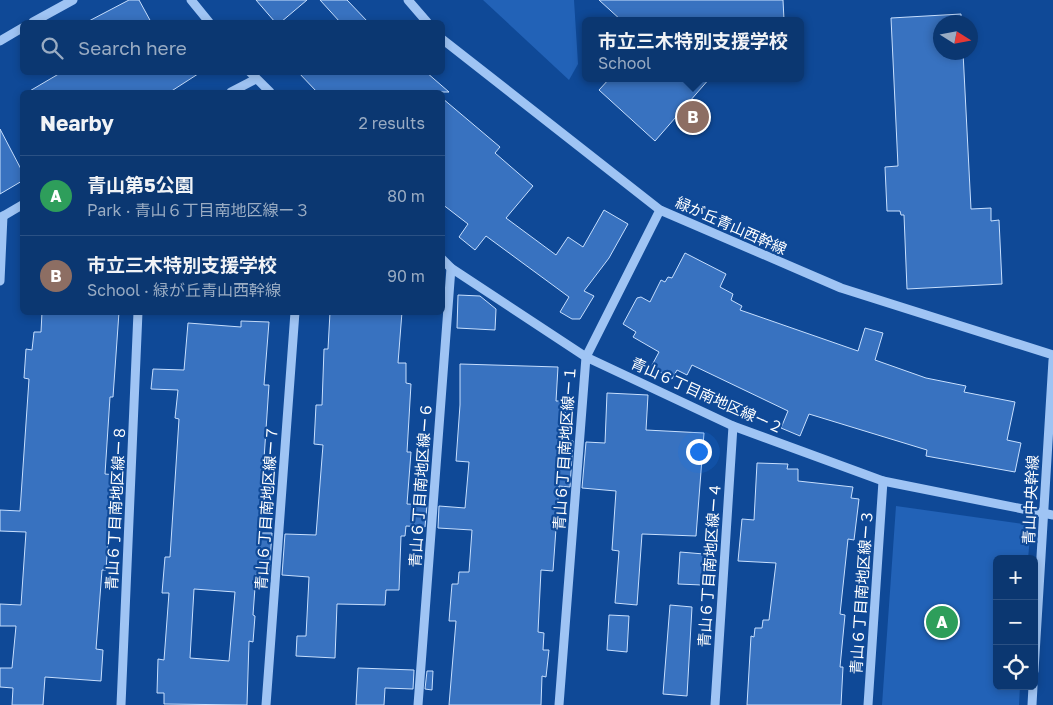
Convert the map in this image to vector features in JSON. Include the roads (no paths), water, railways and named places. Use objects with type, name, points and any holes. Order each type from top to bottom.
[{"type":"street","points":[[36,20],[73,0]]},
{"type":"street","points":[[191,0],[207,20]]},
{"type":"street","points":[[408,0],[424,20]]},
{"type":"street","points":[[0,41],[20,29]]},
{"type":"street","name":"緑が丘青山西幹線","points":[[445,41],[660,210],[840,288],[1053,355]]},
{"type":"street","points":[[234,90],[253,76],[268,90]]},
{"type":"street","points":[[0,281],[2,217],[20,207]]},
{"type":"street","name":"青山６丁目南地区線ー１","points":[[559,705],[586,357],[660,210]]},
{"type":"street","name":"青山６丁目南地区線ー２","points":[[445,263],[586,357],[733,426],[883,481],[1048,514]]},
{"type":"street","name":"青山６丁目南地区線ー６","points":[[418,705],[451,268]]},
{"type":"street","name":"青山６丁目南地区線ー８","points":[[121,705],[138,315]]},
{"type":"street","name":"青山６丁目南地区線ー７","points":[[266,705],[295,315]]},
{"type":"street","name":"青山中央幹線","points":[[1036,645],[1048,514],[1053,360]]},
{"type":"street","name":"青山６丁目南地区線ー４","points":[[715,705],[733,426]]},
{"type":"street","name":"青山６丁目南地区線ー３","points":[[868,705],[883,481]]},
{"type":"street","points":[[1032,705],[1033,690]]},
{"type":"place","name":"市立三木特別支援学校","points":[[693,117]]},
{"type":"place","name":"青山第5公園","points":[[942,622]]}]
